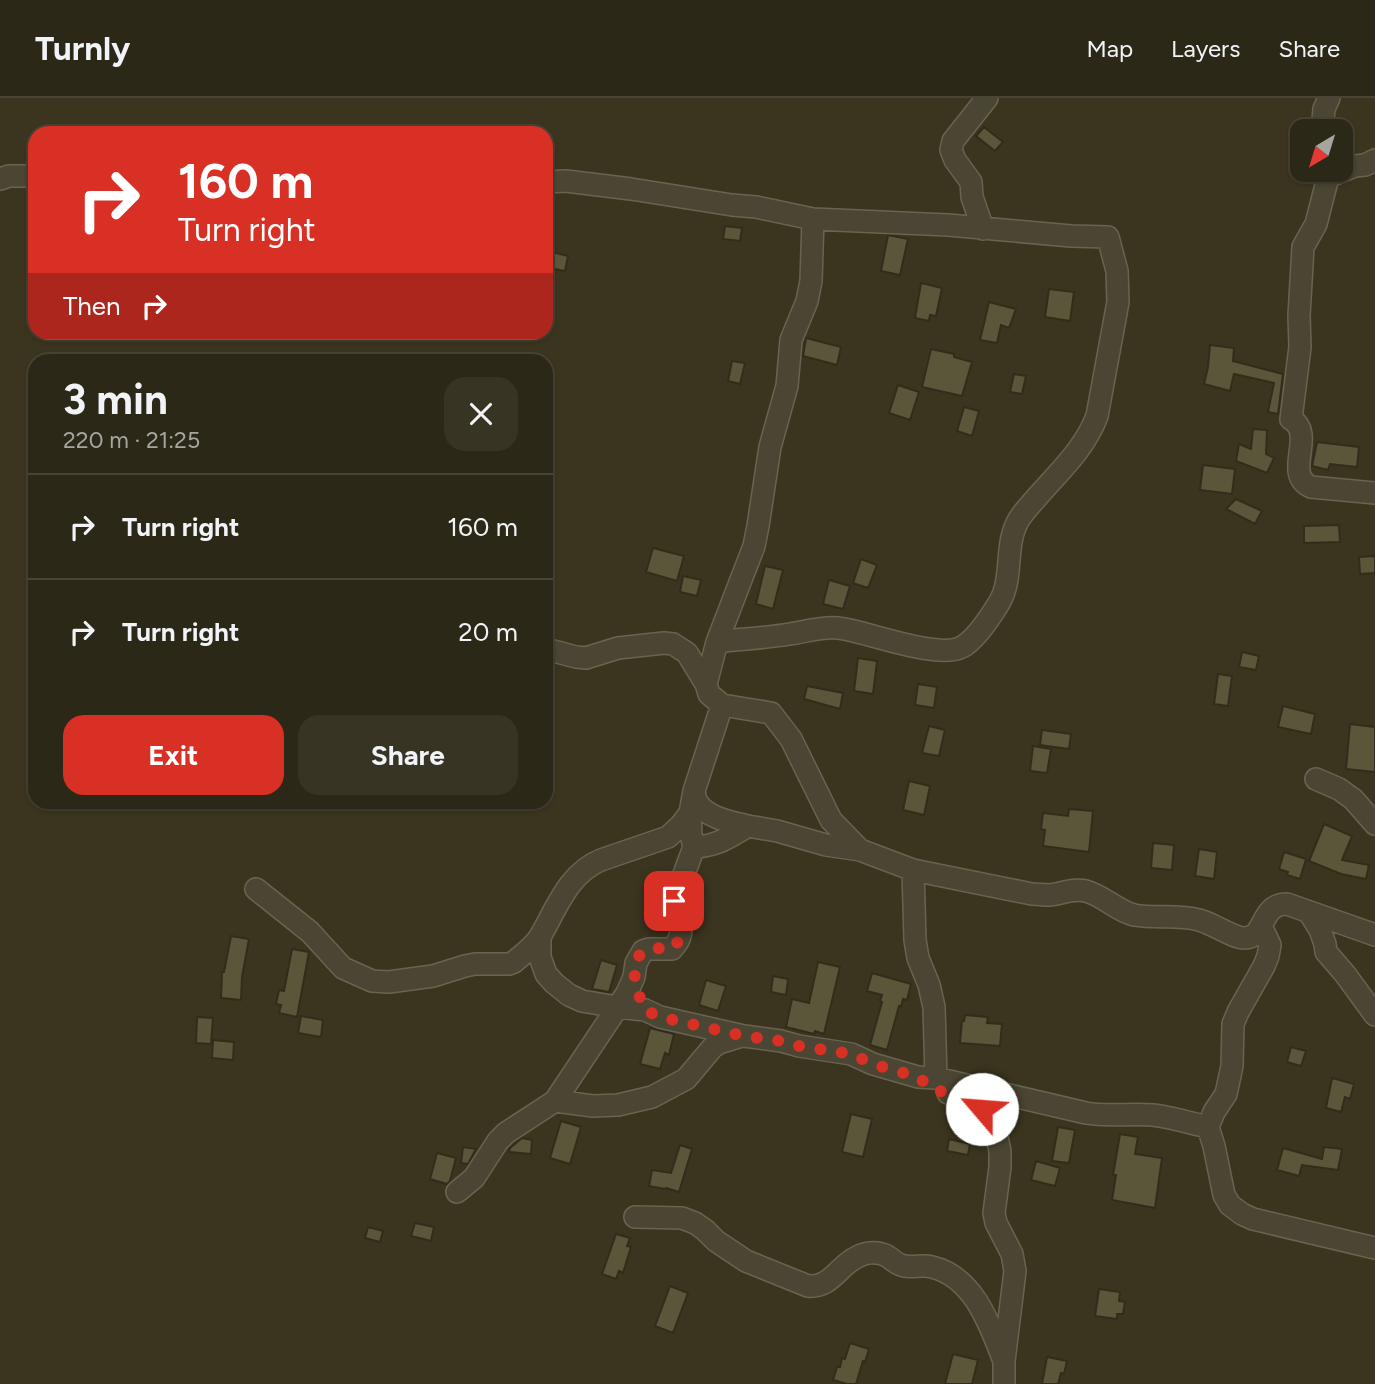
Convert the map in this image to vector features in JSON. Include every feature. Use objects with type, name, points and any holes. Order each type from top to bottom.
[{"type":"street","points":[[983,229],[972,197],[971,182],[951,150],[953,141],[987,98]]},
{"type":"street","points":[[1323,119],[1329,98]]},
{"type":"street","points":[[1353,166],[1375,160]]},
{"type":"street","points":[[0,179],[28,176]]},
{"type":"street","points":[[553,182],[631,189],[756,207],[813,219],[948,225],[1108,237],[1117,271],[1118,302],[1097,416],[1083,445],[1025,511],[1012,533],[1007,583],[1000,601],[971,640],[953,651],[880,639],[836,628],[716,642]]},
{"type":"street","points":[[1325,182],[1316,224],[1303,247],[1300,347],[1291,419],[1298,423],[1302,431],[1298,473],[1306,485],[1311,487],[1375,493]]},
{"type":"street","points":[[948,225],[972,197]]},
{"type":"street","points":[[706,684],[716,642],[754,546],[770,447],[787,386],[791,340],[807,301],[811,281],[813,219]]},
{"type":"street","points":[[553,651],[586,658],[618,648],[664,643],[673,644],[687,653],[709,694],[722,705],[763,710],[778,720],[797,750],[831,820],[860,850]]},
{"type":"street","points":[[457,1192],[474,1178],[506,1133],[555,1101],[627,993],[642,951],[672,949],[678,942],[682,929],[674,901],[694,847],[690,813],[694,791],[722,705]]},
{"type":"street","points":[[1316,779],[1339,789],[1353,799],[1375,824]]},
{"type":"street","points":[[694,791],[698,804],[722,819],[826,845],[860,850],[913,870],[1032,894],[1084,891],[1133,915],[1198,919],[1237,937],[1247,938],[1254,935],[1270,909],[1279,904],[1287,904],[1375,935]]},
{"type":"street","points":[[256,888],[310,932],[343,968],[372,981],[380,983],[439,975],[475,964],[509,964],[540,937],[555,906],[590,864],[668,837],[690,813]]},
{"type":"street","points":[[694,847],[715,845],[748,826]]},
{"type":"street","points":[[913,870],[915,940],[934,1007],[927,1077],[934,1090],[970,1099],[987,1115],[997,1137],[1001,1159],[994,1213],[996,1223],[1012,1254],[1015,1271],[1004,1361],[1004,1384]]},
{"type":"street","points":[[1309,912],[1320,930],[1326,952],[1346,974],[1375,1015]]},
{"type":"street","points":[[1261,926],[1270,945],[1268,956],[1233,1024],[1232,1066],[1226,1094],[1208,1127],[1224,1195],[1230,1205],[1253,1219],[1375,1248]]},
{"type":"street","points":[[540,937],[542,965],[554,983],[582,1001],[645,1010],[660,1017],[744,1036],[851,1054],[873,1064],[1086,1113],[1157,1115],[1208,1127]]},
{"type":"street","points":[[634,977],[645,1010]]},
{"type":"street","points":[[555,1101],[593,1106],[618,1105],[652,1097],[686,1079],[719,1043],[744,1036]]},
{"type":"street","points":[[635,1217],[682,1218],[695,1223],[746,1261],[808,1286],[825,1283],[855,1257],[869,1252],[887,1256],[898,1265],[912,1268],[929,1265],[942,1270],[961,1282],[972,1295],[989,1323],[1004,1361]]},
{"type":"building","points":[[984,127],[1003,142],[995,151],[976,136]]},
{"type":"building","points":[[725,226],[742,228],[740,241],[723,239]]},
{"type":"building","points":[[888,235],[908,239],[900,275],[881,271]]},
{"type":"building","points":[[553,252],[568,256],[565,271],[553,269]]},
{"type":"building","points":[[921,283],[942,288],[936,316],[930,315],[929,321],[915,318]]},
{"type":"building","points":[[1049,289],[1074,292],[1070,321],[1045,317]]},
{"type":"building","points":[[989,302],[1016,309],[1009,328],[1001,325],[997,343],[980,340]]},
{"type":"building","points":[[806,338],[841,347],[837,365],[803,356]]},
{"type":"building","points":[[1210,345],[1234,348],[1233,361],[1283,374],[1278,414],[1268,412],[1274,383],[1234,374],[1230,391],[1204,384]]},
{"type":"building","points":[[931,349],[954,354],[954,357],[972,362],[962,396],[922,387]]},
{"type":"building","points":[[732,361],[745,363],[740,384],[728,381]]},
{"type":"building","points":[[1014,374],[1026,376],[1022,394],[1010,392]]},
{"type":"building","points":[[898,385],[919,392],[910,420],[889,413]]},
{"type":"building","points":[[964,407],[979,411],[972,436],[957,431]]},
{"type":"building","points":[[1253,429],[1267,430],[1266,454],[1274,458],[1267,473],[1236,461],[1239,444],[1251,449]]},
{"type":"building","points":[[1317,442],[1359,447],[1357,467],[1330,464],[1328,470],[1312,466]]},
{"type":"building","points":[[1203,465],[1235,469],[1232,494],[1200,490]]},
{"type":"building","points":[[1236,499],[1262,511],[1255,524],[1226,509]]},
{"type":"building","points":[[1339,525],[1340,542],[1304,543],[1304,526]]},
{"type":"building","points":[[653,548],[684,556],[677,581],[646,572]]},
{"type":"building","points":[[1375,556],[1375,573],[1360,574],[1359,557]]},
{"type":"building","points":[[861,559],[877,565],[868,588],[853,583]]},
{"type":"building","points":[[765,566],[783,570],[773,609],[756,604]]},
{"type":"building","points":[[683,576],[701,580],[697,596],[680,592]]},
{"type":"building","points":[[829,580],[850,586],[843,609],[823,604]]},
{"type":"building","points":[[1242,652],[1259,656],[1256,670],[1239,667]]},
{"type":"building","points":[[858,658],[877,661],[873,694],[854,691]]},
{"type":"building","points":[[1218,674],[1232,676],[1228,706],[1214,704]]},
{"type":"building","points":[[918,684],[937,687],[934,708],[915,705]]},
{"type":"building","points":[[807,686],[843,693],[840,709],[804,699]]},
{"type":"building","points":[[1283,706],[1315,714],[1311,734],[1278,727]]},
{"type":"building","points":[[1350,724],[1375,727],[1375,772],[1346,769]]},
{"type":"building","points":[[929,726],[945,730],[939,756],[922,753]]},
{"type":"building","points":[[1042,730],[1071,734],[1069,749],[1040,745]]},
{"type":"building","points":[[1033,746],[1051,749],[1047,773],[1030,771]]},
{"type":"building","points":[[909,781],[930,786],[924,815],[903,810]]},
{"type":"building","points":[[1069,809],[1093,811],[1089,852],[1043,846],[1043,813],[1068,816]]},
{"type":"building","points":[[1324,824],[1352,836],[1342,860],[1369,865],[1366,879],[1341,874],[1309,861]]},
{"type":"building","points":[[1153,843],[1174,845],[1172,870],[1151,868]]},
{"type":"building","points":[[1199,849],[1217,852],[1214,879],[1195,876]]},
{"type":"building","points":[[1284,852],[1306,859],[1300,879],[1279,869]]},
{"type":"building","points":[[231,936],[249,939],[241,1000],[221,998],[222,972]]},
{"type":"building","points":[[292,949],[309,952],[297,1017],[279,1013],[281,1005],[276,1004],[279,990],[284,991]]},
{"type":"building","points":[[601,960],[617,965],[609,992],[592,989]]},
{"type":"building","points":[[818,962],[840,967],[824,1034],[786,1027],[792,999],[809,1003]]},
{"type":"building","points":[[872,973],[911,984],[907,1000],[903,999],[901,1007],[899,1006],[887,1050],[870,1045],[882,1002],[882,995],[867,991]]},
{"type":"building","points":[[773,976],[788,979],[786,995],[771,992]]},
{"type":"building","points":[[706,980],[726,986],[718,1011],[699,1005]]},
{"type":"building","points":[[965,1015],[988,1017],[987,1023],[1002,1024],[1000,1046],[960,1043]]},
{"type":"building","points":[[301,1016],[323,1020],[321,1037],[298,1033]]},
{"type":"building","points":[[197,1017],[213,1018],[211,1044],[196,1043]]},
{"type":"building","points":[[650,1028],[674,1034],[669,1055],[665,1053],[660,1069],[640,1064]]},
{"type":"building","points":[[213,1040],[234,1042],[233,1060],[212,1058]]},
{"type":"building","points":[[1291,1047],[1306,1051],[1301,1066],[1287,1062]]},
{"type":"building","points":[[1332,1078],[1354,1084],[1350,1099],[1345,1097],[1341,1112],[1326,1108]]},
{"type":"building","points":[[851,1114],[872,1119],[863,1157],[842,1152]]},
{"type":"building","points":[[561,1121],[581,1127],[570,1164],[550,1158]]},
{"type":"building","points":[[1058,1127],[1075,1130],[1069,1163],[1052,1161]]},
{"type":"building","points":[[1120,1134],[1138,1137],[1135,1154],[1162,1158],[1155,1208],[1112,1200]]},
{"type":"building","points":[[522,1138],[532,1140],[531,1154],[509,1152],[510,1148]]},
{"type":"building","points":[[949,1139],[970,1144],[968,1155],[947,1151]]},
{"type":"building","points":[[680,1145],[692,1149],[679,1192],[649,1186],[652,1170],[671,1173]]},
{"type":"building","points":[[463,1147],[476,1149],[468,1164],[461,1163]]},
{"type":"building","points":[[1324,1147],[1342,1149],[1338,1170],[1302,1165],[1299,1176],[1277,1170],[1283,1148],[1322,1159]]},
{"type":"building","points":[[437,1153],[456,1158],[447,1184],[430,1179]]},
{"type":"building","points":[[1036,1161],[1060,1168],[1055,1186],[1031,1180]]},
{"type":"building","points":[[415,1223],[434,1227],[431,1241],[411,1236]]},
{"type":"building","points":[[368,1227],[383,1231],[380,1242],[365,1238]]},
{"type":"building","points":[[616,1234],[630,1238],[627,1246],[631,1247],[623,1273],[619,1271],[616,1279],[602,1274]]},
{"type":"building","points":[[670,1286],[688,1293],[673,1333],[655,1326]]},
{"type":"building","points":[[1099,1289],[1120,1292],[1119,1301],[1125,1302],[1123,1314],[1117,1314],[1117,1319],[1095,1316]]},
{"type":"building","points":[[850,1343],[869,1349],[856,1384],[833,1380],[842,1358],[845,1359]]},
{"type":"building","points":[[953,1354],[978,1360],[972,1384],[945,1384]]},
{"type":"building","points":[[1047,1357],[1067,1361],[1058,1384],[1042,1384]]},
{"type":"route","points":[[674,901],[682,929],[678,942],[672,949],[642,951],[636,963],[634,977],[645,1010],[660,1017],[744,1036],[851,1054],[873,1064],[918,1077],[934,1090],[960,1095],[982,1109]]}]
